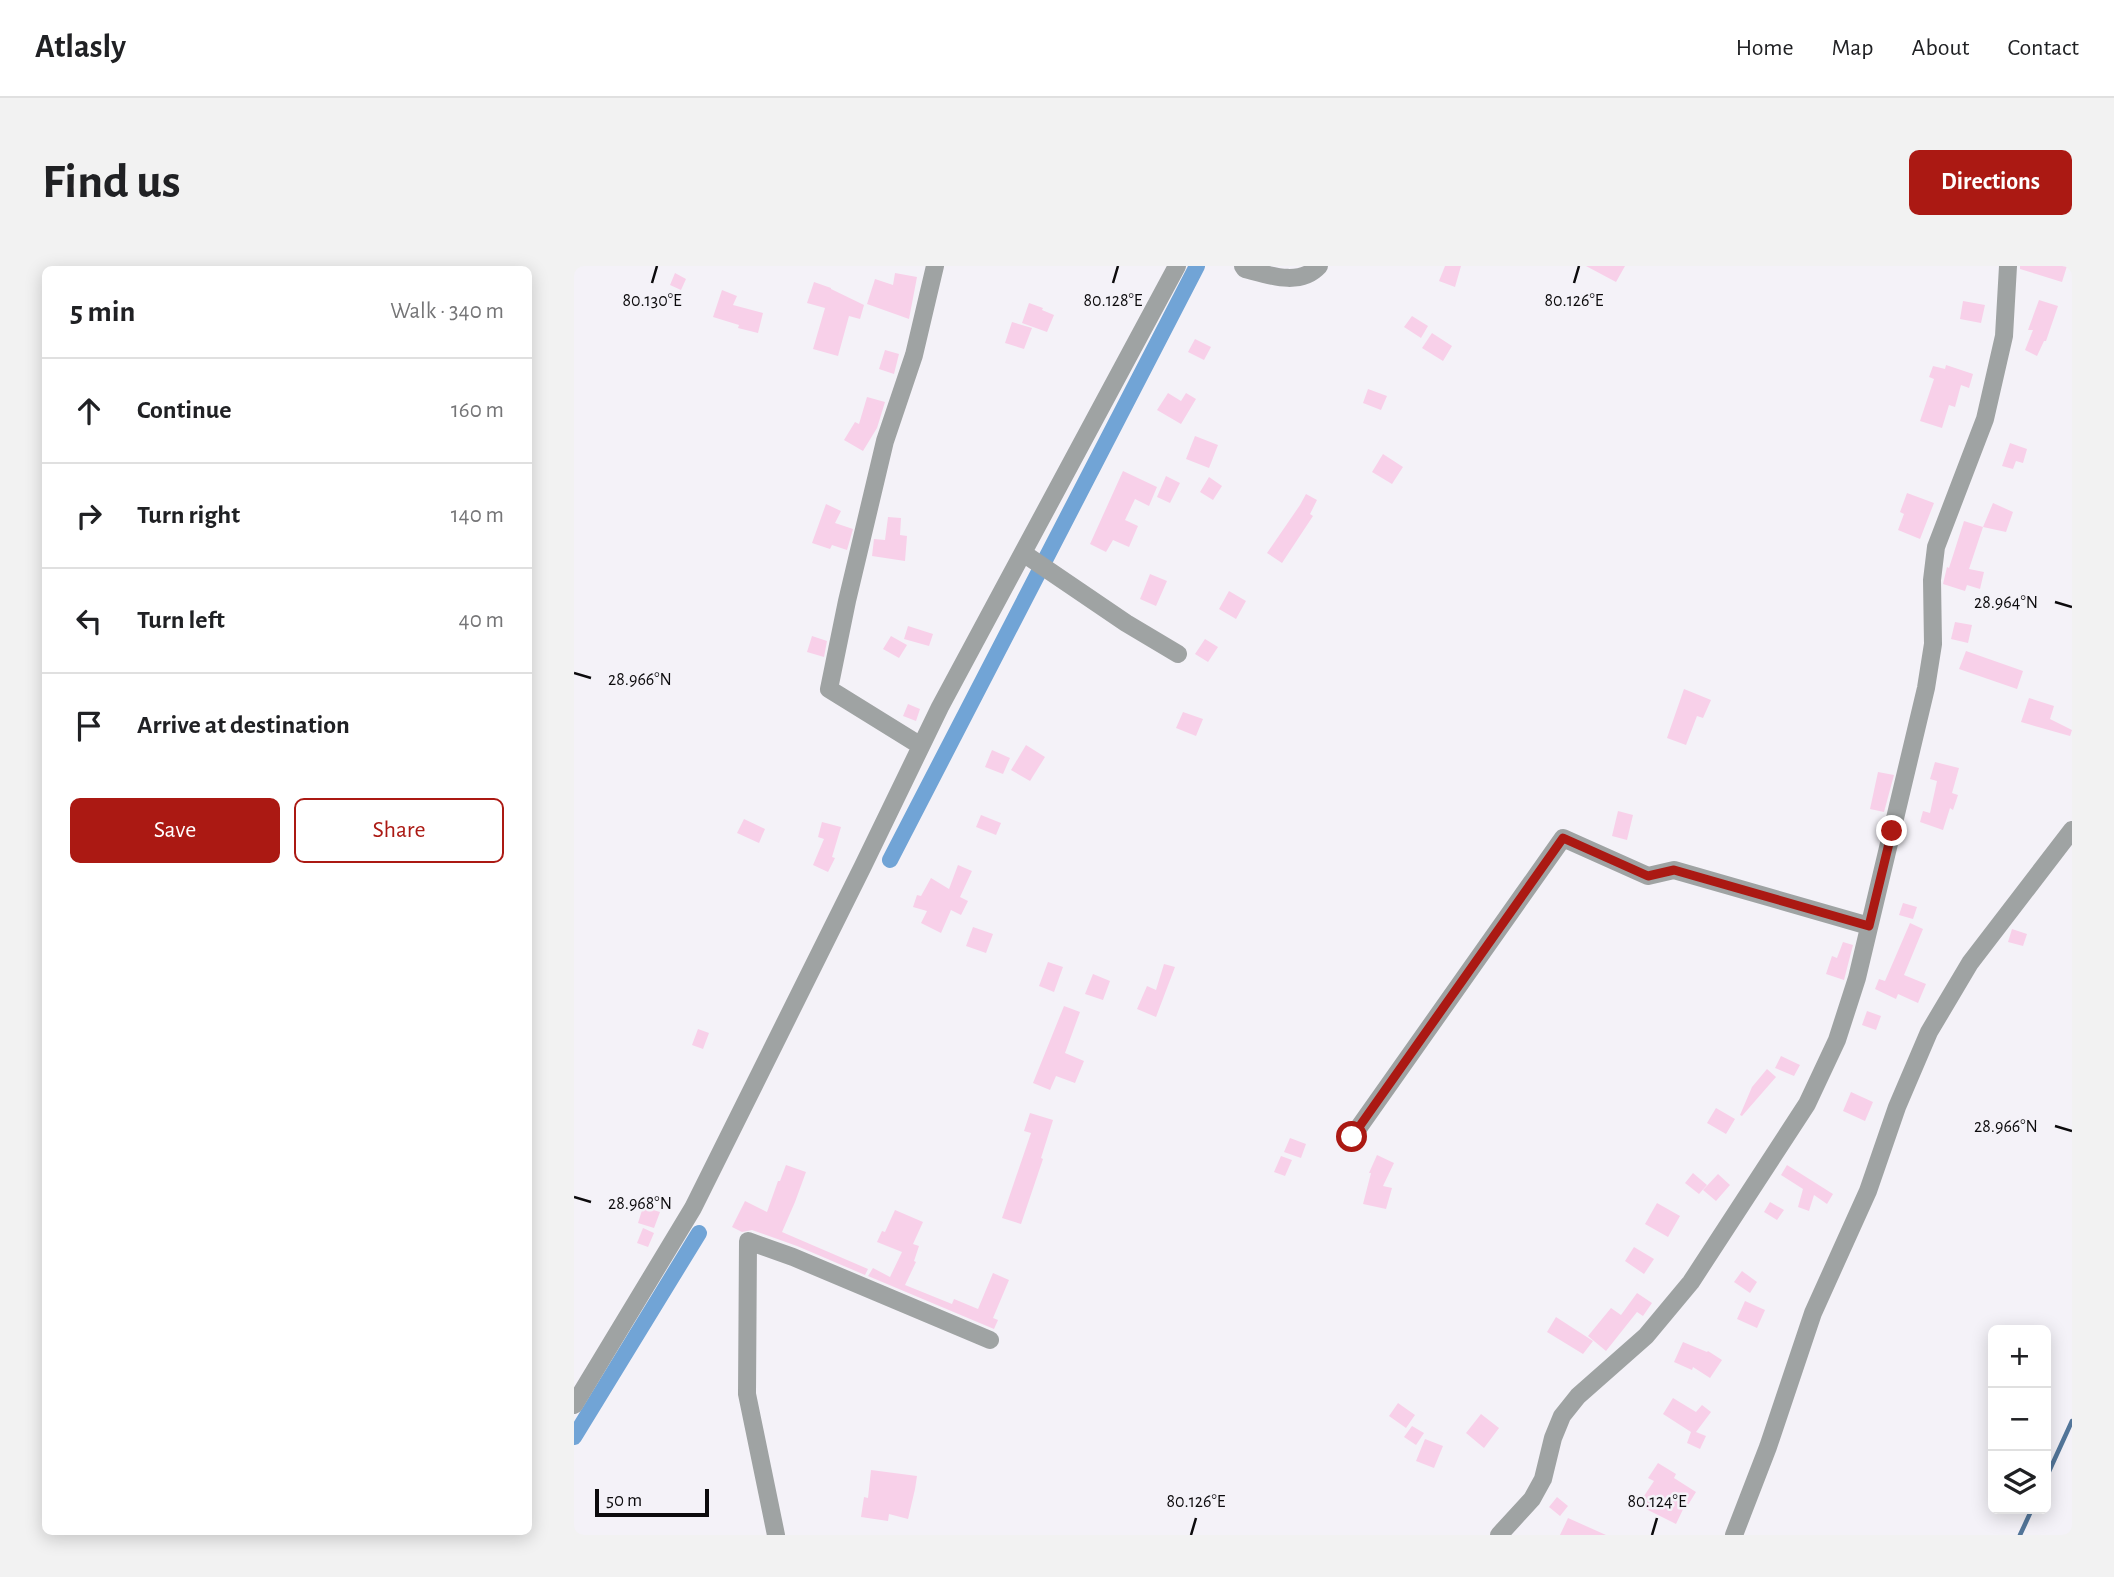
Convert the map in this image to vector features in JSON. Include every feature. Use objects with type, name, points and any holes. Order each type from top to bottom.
[{"type":"street","points":[[921,746],[829,689],[885,441],[914,355],[935,266]]},
{"type":"street","points":[[574,1405],[693,1208],[921,746],[1030,557],[1177,266]]},
{"type":"street","points":[[1243,266],[1245,269],[1282,279],[1312,274],[1319,266]]},
{"type":"street","points":[[1499,1535],[1532,1499],[1543,1479],[1553,1437],[1562,1416],[1578,1396],[1646,1336],[1691,1282],[1807,1104],[1837,1040],[1857,978],[1926,688],[1933,644],[1932,580],[1936,547],[1984,419],[2004,336],[2008,266]]},
{"type":"street","points":[[1030,557],[1126,624],[1178,654]]},
{"type":"street","points":[[1734,1535],[1768,1447],[1814,1313],[1868,1191],[1897,1107],[1929,1032],[1970,963],[2072,830]]},
{"type":"street","points":[[1352,1137],[1563,838],[1648,876],[1674,870],[1869,926]]},
{"type":"street","points":[[776,1535],[747,1394],[748,1241],[793,1257],[990,1340]]},
{"type":"building","points":[[1445,266],[1461,266],[1455,287],[1439,281]]},
{"type":"building","points":[[1586,266],[1625,266],[1616,282]]},
{"type":"building","points":[[2020,266],[2067,266],[2062,282],[2020,269]]},
{"type":"building","points":[[675,273],[686,279],[681,290],[670,285]]},
{"type":"building","points":[[895,273],[917,277],[909,319],[867,304],[875,279],[893,285]]},
{"type":"building","points":[[814,282],[864,305],[860,319],[849,316],[838,356],[813,349],[825,308],[807,303]]},
{"type":"building","points":[[722,290],[737,296],[733,305],[763,313],[758,333],[713,317]]},
{"type":"building","points":[[2039,300],[2058,306],[2046,341],[2037,356],[2025,350],[2033,330],[2028,330]]},
{"type":"building","points":[[1963,301],[1985,305],[1981,323],[1960,319]]},
{"type":"building","points":[[1029,303],[1054,315],[1047,332],[1022,323]]},
{"type":"building","points":[[1412,316],[1428,326],[1421,338],[1404,327]]},
{"type":"building","points":[[1012,322],[1032,328],[1024,349],[1005,343]]},
{"type":"building","points":[[1432,333],[1452,346],[1443,361],[1422,348]]},
{"type":"building","points":[[1195,339],[1211,347],[1204,360],[1188,352]]},
{"type":"building","points":[[885,350],[899,354],[894,374],[879,369]]},
{"type":"building","points":[[1946,365],[1973,374],[1969,388],[1961,385],[1955,407],[1949,405],[1942,428],[1920,421],[1934,379],[1929,377],[1933,366],[1945,369]]},
{"type":"building","points":[[1368,389],[1387,396],[1381,410],[1363,403]]},
{"type":"building","points":[[1168,393],[1181,401],[1186,393],[1196,399],[1181,424],[1157,410]]},
{"type":"building","points":[[867,397],[885,402],[877,428],[863,451],[844,440],[855,422],[859,424]]},
{"type":"building","points":[[1195,436],[1218,445],[1209,468],[1186,459]]},
{"type":"building","points":[[2010,443],[2027,449],[2023,463],[2016,461],[2013,469],[2002,466]]},
{"type":"building","points":[[1383,454],[1403,467],[1392,484],[1372,472]]},
{"type":"building","points":[[1123,471],[1157,487],[1149,506],[1135,499],[1125,520],[1138,526],[1129,547],[1113,540],[1106,552],[1090,544]]},
{"type":"building","points":[[1166,476],[1180,483],[1170,503],[1157,497]]},
{"type":"building","points":[[1209,477],[1222,486],[1213,500],[1200,492]]},
{"type":"building","points":[[1907,493],[1934,503],[1920,539],[1898,530],[1904,514],[1900,512]]},
{"type":"building","points":[[1306,494],[1317,500],[1310,514],[1313,516],[1282,563],[1267,553]]},
{"type":"building","points":[[1993,503],[2013,512],[2006,532],[1983,527]]},
{"type":"building","points":[[826,504],[841,511],[835,523],[853,529],[847,550],[832,545],[830,549],[812,543]]},
{"type":"building","points":[[888,517],[901,518],[900,535],[907,536],[905,561],[872,556],[874,539],[885,540]]},
{"type":"building","points":[[1964,521],[1983,527],[1969,569],[1984,572],[1980,589],[1967,585],[1965,591],[1943,584]]},
{"type":"building","points":[[1150,574],[1167,581],[1156,606],[1140,599]]},
{"type":"building","points":[[1229,591],[1246,601],[1236,619],[1219,609]]},
{"type":"building","points":[[1955,622],[1972,625],[1968,643],[1951,639]]},
{"type":"building","points":[[908,626],[933,634],[929,646],[904,639]]},
{"type":"building","points":[[812,636],[827,641],[824,657],[807,652]]},
{"type":"building","points":[[891,636],[907,645],[899,658],[883,649]]},
{"type":"building","points":[[1205,639],[1218,647],[1208,662],[1195,654]]},
{"type":"building","points":[[1966,651],[2023,671],[2017,689],[1959,669]]},
{"type":"building","points":[[1684,689],[1711,700],[1703,718],[1697,716],[1686,745],[1667,738]]},
{"type":"building","points":[[2029,698],[2054,706],[2050,719],[2072,730],[2070,736],[2021,722]]},
{"type":"building","points":[[908,704],[920,709],[916,721],[903,716]]},
{"type":"building","points":[[1183,712],[1203,719],[1196,736],[1176,728]]},
{"type":"building","points":[[1026,745],[1045,757],[1030,781],[1011,770]]},
{"type":"building","points":[[992,750],[1010,758],[1003,774],[985,767]]},
{"type":"building","points":[[1935,762],[1959,768],[1952,793],[1958,795],[1953,810],[1950,808],[1943,830],[1920,822],[1923,811],[1930,813],[1937,781],[1930,779]]},
{"type":"building","points":[[1878,772],[1894,775],[1884,812],[1870,809]]},
{"type":"building","points":[[1618,811],[1633,815],[1627,840],[1612,836]]},
{"type":"building","points":[[981,815],[1001,823],[996,835],[976,827]]},
{"type":"building","points":[[744,819],[765,829],[759,843],[737,833]]},
{"type":"building","points":[[822,822],[841,827],[832,857],[835,858],[828,872],[813,865],[824,839],[818,837]]},
{"type":"building","points":[[958,865],[972,871],[960,897],[968,901],[961,915],[951,910],[941,933],[921,923],[927,911],[913,907],[917,895],[921,896],[931,878],[949,889]]},
{"type":"building","points":[[1903,903],[1917,907],[1913,919],[1899,915]]},
{"type":"building","points":[[1910,923],[1923,929],[1904,975],[1926,984],[1918,1003],[1898,994],[1896,999],[1875,989],[1879,979],[1885,981]]},
{"type":"building","points":[[973,927],[993,934],[986,953],[966,946]]},
{"type":"building","points":[[2012,929],[2027,934],[2023,946],[2008,942]]},
{"type":"building","points":[[1843,942],[1853,945],[1844,980],[1826,974],[1832,956],[1837,958]]},
{"type":"building","points":[[1048,962],[1063,967],[1054,992],[1039,986]]},
{"type":"building","points":[[1164,964],[1175,967],[1156,1017],[1137,1009],[1147,986],[1156,990]]},
{"type":"building","points":[[1093,974],[1110,981],[1103,1000],[1085,994]]},
{"type":"building","points":[[1064,1006],[1080,1012],[1065,1053],[1084,1061],[1075,1083],[1056,1076],[1050,1090],[1033,1083]]},
{"type":"building","points":[[1867,1011],[1881,1016],[1876,1030],[1862,1025]]},
{"type":"building","points":[[698,1029],[709,1033],[703,1049],[692,1045]]},
{"type":"building","points":[[1781,1056],[1800,1065],[1794,1076],[1775,1068]]},
{"type":"building","points":[[1767,1069],[1776,1077],[1742,1116],[1740,1115],[1752,1087]]},
{"type":"building","points":[[1851,1092],[1873,1102],[1865,1121],[1843,1111]]},
{"type":"building","points":[[1716,1108],[1735,1119],[1726,1134],[1707,1123]]},
{"type":"building","points":[[1030,1113],[1053,1120],[1021,1224],[1002,1218],[1031,1133],[1024,1131]]},
{"type":"building","points":[[1290,1138],[1306,1144],[1301,1158],[1284,1152]]},
{"type":"building","points":[[1377,1155],[1394,1163],[1383,1186],[1392,1188],[1386,1209],[1363,1204],[1369,1173]]},
{"type":"building","points":[[1281,1156],[1292,1160],[1285,1176],[1274,1172]]},
{"type":"building","points":[[786,1165],[806,1172],[782,1232],[868,1269],[865,1275],[797,1246],[752,1230],[742,1232],[732,1227],[745,1201],[767,1212]]},
{"type":"building","points":[[1787,1165],[1833,1194],[1827,1204],[1814,1195],[1809,1211],[1798,1207],[1803,1189],[1781,1175]]},
{"type":"building","points":[[1693,1173],[1707,1185],[1699,1194],[1685,1183]]},
{"type":"building","points":[[1718,1174],[1730,1185],[1716,1201],[1703,1190]]},
{"type":"building","points":[[1770,1202],[1784,1210],[1777,1220],[1764,1212]]},
{"type":"building","points":[[1657,1203],[1680,1216],[1668,1237],[1645,1224]]},
{"type":"building","points":[[643,1207],[660,1212],[654,1228],[638,1223]]},
{"type":"building","points":[[895,1210],[923,1222],[913,1244],[919,1246],[914,1261],[916,1262],[905,1285],[952,1304],[954,1299],[978,1309],[993,1273],[1009,1280],[993,1318],[998,1320],[994,1329],[868,1276],[873,1268],[890,1277],[902,1252],[877,1242]]},
{"type":"building","points":[[643,1228],[654,1233],[648,1247],[637,1243]]},
{"type":"building","points":[[1634,1247],[1654,1259],[1644,1274],[1625,1261]]},
{"type":"building","points":[[1742,1271],[1757,1282],[1750,1293],[1734,1282]]},
{"type":"building","points":[[1637,1293],[1652,1303],[1643,1316],[1637,1312],[1606,1351],[1588,1336],[1611,1308],[1621,1315]]},
{"type":"building","points":[[1745,1301],[1765,1310],[1757,1328],[1737,1319]]},
{"type":"building","points":[[1556,1317],[1593,1341],[1583,1354],[1547,1332]]},
{"type":"building","points":[[1683,1342],[1708,1351],[1722,1360],[1710,1378],[1693,1367],[1692,1370],[1674,1362]]},
{"type":"building","points":[[1673,1398],[1696,1412],[1702,1405],[1711,1412],[1696,1432],[1706,1436],[1700,1449],[1687,1443],[1691,1432],[1663,1414]]},
{"type":"building","points":[[1398,1403],[1415,1415],[1406,1428],[1389,1416]]},
{"type":"building","points":[[1481,1414],[1499,1428],[1484,1448],[1466,1433]]},
{"type":"building","points":[[1412,1426],[1424,1433],[1416,1445],[1404,1437]]},
{"type":"building","points":[[1425,1439],[1443,1446],[1434,1468],[1416,1461]]},
{"type":"building","points":[[1658,1463],[1676,1474],[1674,1478],[1696,1492],[1688,1505],[1686,1503],[1676,1524],[1638,1505],[1654,1481],[1648,1478]]},
{"type":"building","points":[[871,1470],[917,1476],[908,1519],[889,1514],[888,1521],[861,1517],[864,1497],[868,1498]]},
{"type":"building","points":[[1557,1497],[1568,1506],[1560,1516],[1549,1507]]},
{"type":"building","points":[[1568,1518],[1606,1535],[1560,1535]]},
{"type":"waterway","points":[[890,860],[1197,266]]},
{"type":"waterway","points":[[574,1437],[699,1233]]},
{"type":"waterway","points":[[2051,1467],[2072,1421]]},
{"type":"waterway","points":[[2020,1535],[2030,1514]]},
{"type":"route","points":[[1352,1137],[1563,838],[1648,876],[1674,870],[1869,926],[1892,831]]}]
